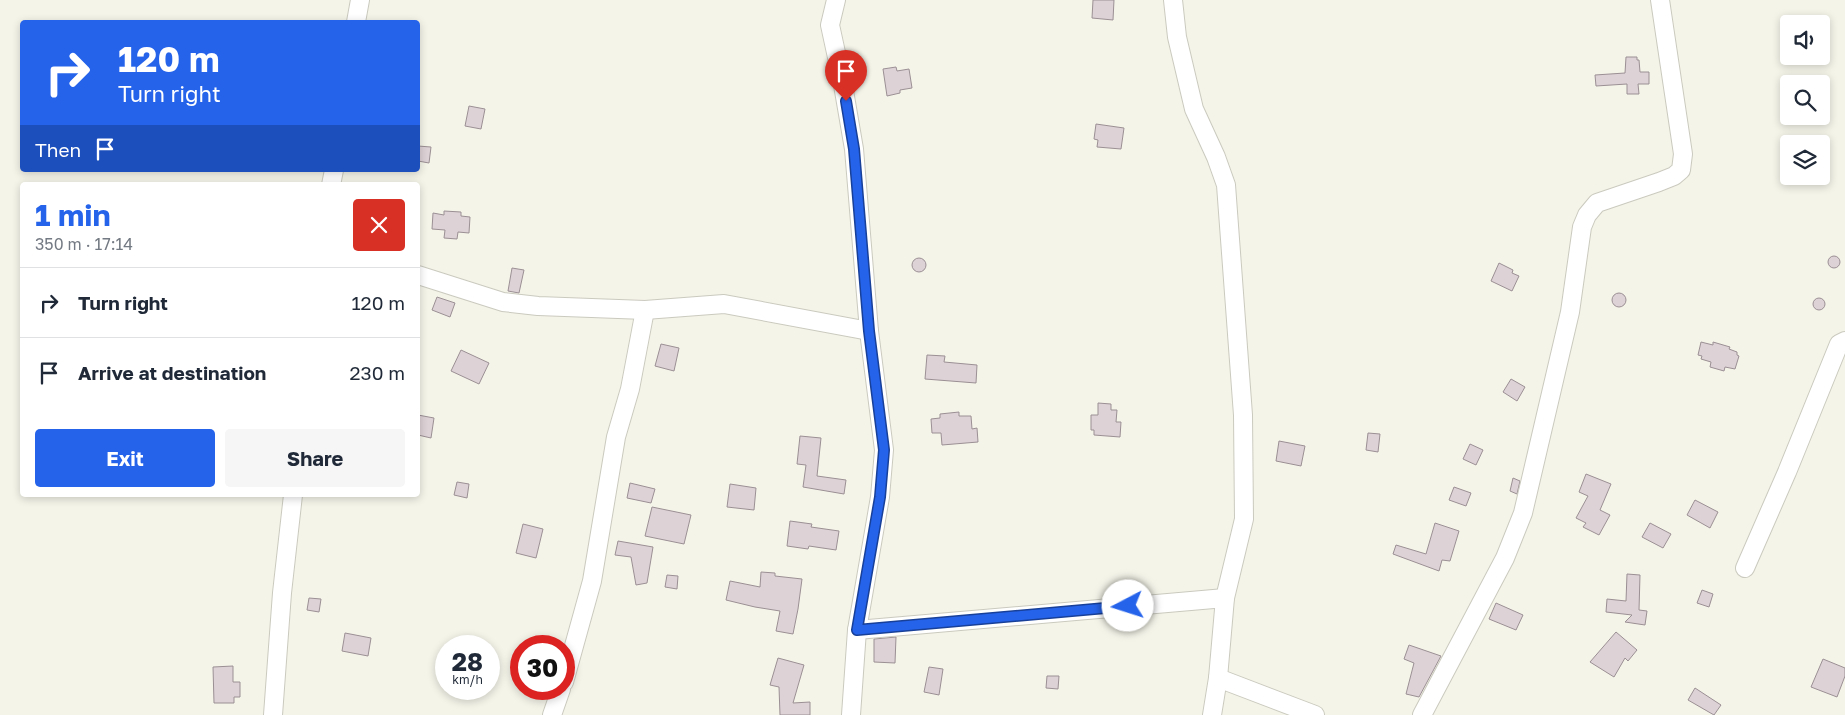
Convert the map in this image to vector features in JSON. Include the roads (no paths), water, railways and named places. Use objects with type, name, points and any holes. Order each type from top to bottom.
[{"type":"street","points":[[356,20],[360,0]]},
{"type":"street","points":[[836,0],[830,25],[854,149],[869,331],[884,450],[880,497],[857,630],[851,715]]},
{"type":"street","points":[[1173,0],[1177,37],[1194,109],[1216,156],[1226,185],[1243,415],[1244,520],[1225,598],[1218,678],[1212,715]]},
{"type":"street","points":[[1422,715],[1505,558],[1523,513],[1570,312],[1582,227],[1587,215],[1597,203],[1659,182],[1674,176],[1681,170],[1683,154],[1660,0]]},
{"type":"street","points":[[420,276],[503,302],[538,306],[645,310],[724,304],[869,331]]},
{"type":"street","points":[[575,642],[592,581],[616,437],[630,389],[645,310]]},
{"type":"street","points":[[1744,568],[1787,472],[1839,344],[1845,341]]},
{"type":"street","points":[[272,715],[282,593],[293,497]]},
{"type":"street","points":[[857,630],[1225,598]]},
{"type":"street","points":[[1218,678],[1315,715]]},
{"type":"street","points":[[552,715],[557,700]]}]
